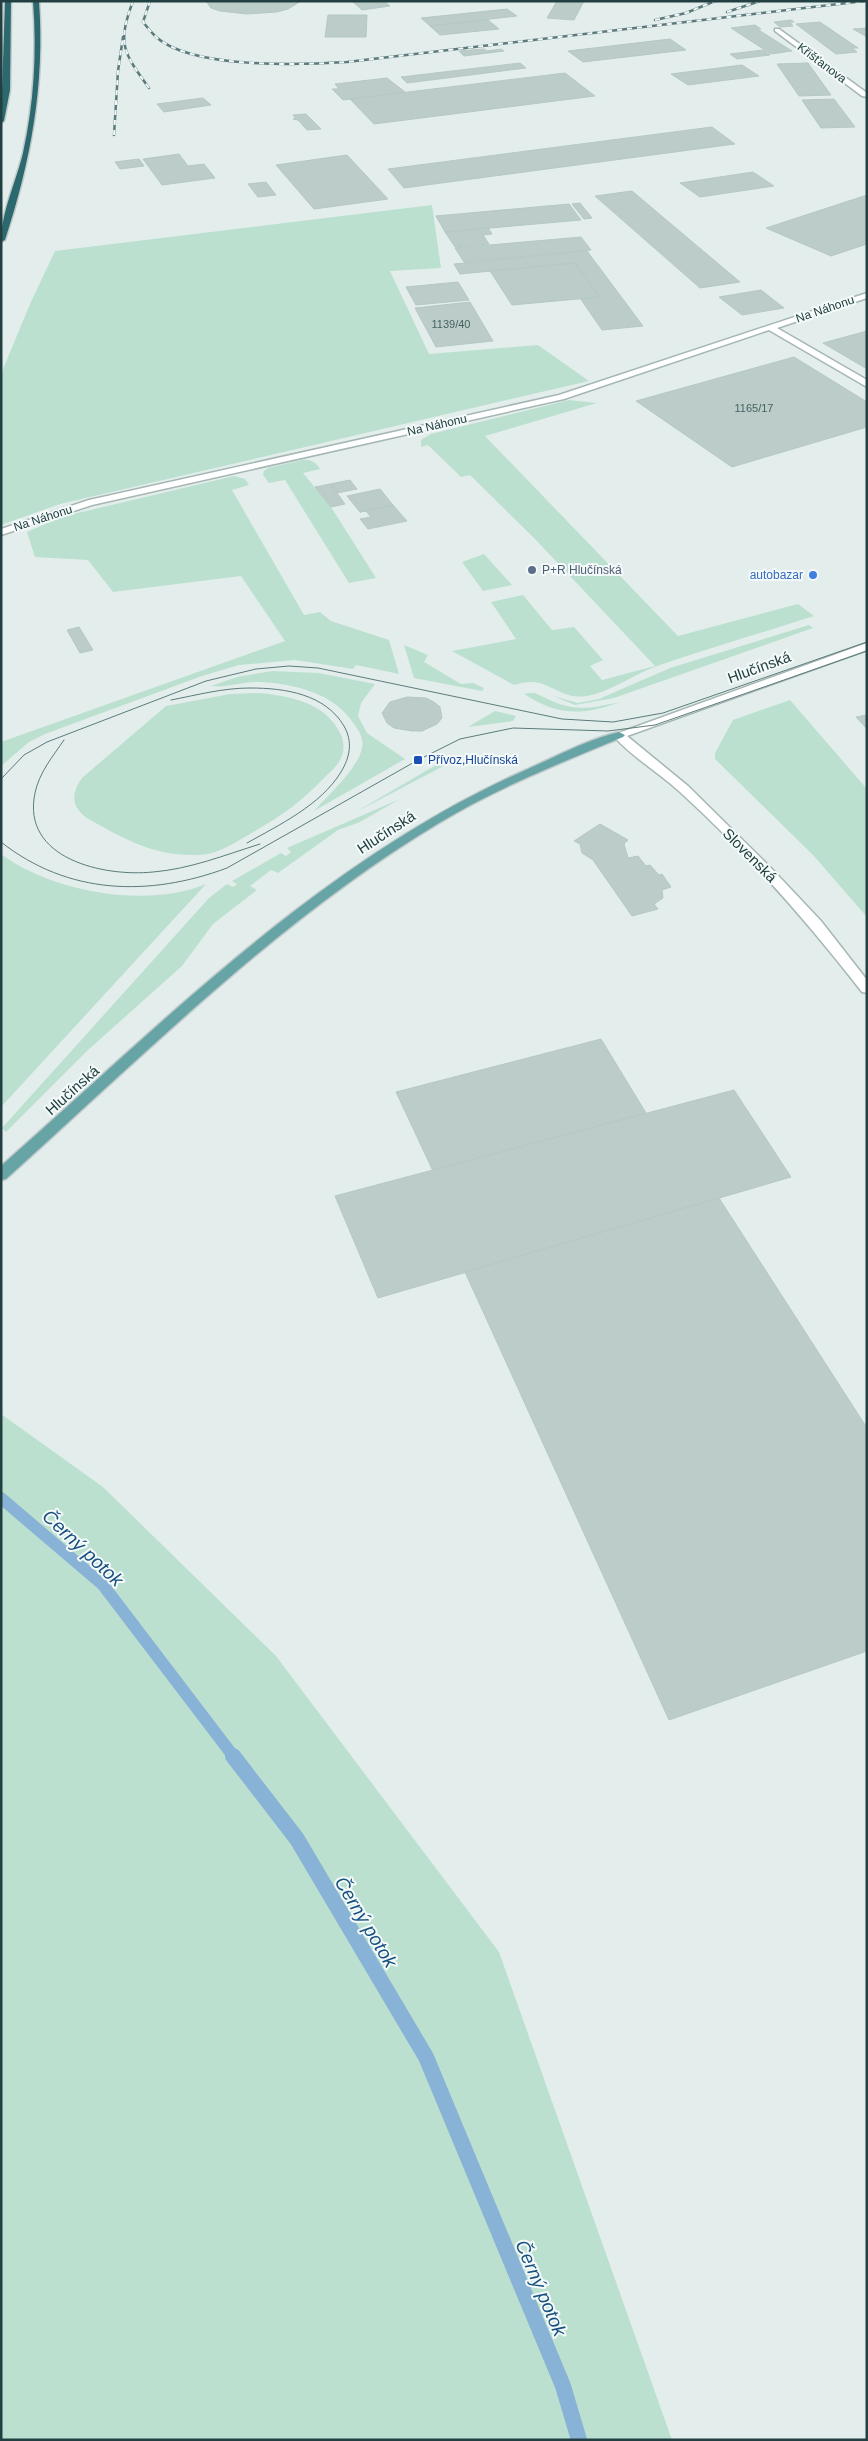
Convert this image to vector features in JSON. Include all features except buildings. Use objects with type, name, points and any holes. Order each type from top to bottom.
[{"type":"highway","points":[[1,120],[7,90],[8,1]]},
{"type":"highway","points":[[1,240],[29,144],[37,87],[39,30],[36,1]]},
{"type":"main road","name":"Hlučínská","points":[[1,1174],[250,953],[292,918],[355,872],[435,820],[481,795],[532,770],[619,735]]},
{"type":"street","name":"Křišťanova","points":[[777,30],[864,95],[867,95]]},
{"type":"street","name":"Na Náhonu","points":[[1,532],[89,503],[561,397],[867,295]]},
{"type":"street","points":[[770,328],[867,384]]},
{"type":"street","name":"Hlučínská","points":[[619,735],[867,646]]},
{"type":"street","name":"Slovenská","points":[[619,735],[684,789],[767,871],[816,924],[867,989]]},
{"type":"green space","points":[[432,205],[441,268],[390,271],[429,354],[538,345],[589,381],[60,504],[1,525],[1,374],[30,304],[55,251]]},
{"type":"green space","points":[[569,400],[597,403],[485,436],[678,636],[798,604],[814,616],[657,666],[605,691],[587,696],[567,695],[536,682],[514,685],[452,651],[516,639],[491,602],[523,595],[552,630],[574,627],[603,660],[590,666],[602,680],[655,666],[535,539],[470,475],[461,477],[428,445],[421,447],[421,440],[431,434]]},
{"type":"green space","points":[[308,460],[317,464],[320,469],[303,473],[331,507],[376,578],[349,583],[285,480],[269,483],[263,475],[264,471],[268,468]]},
{"type":"green space","points":[[234,476],[245,479],[249,485],[232,490],[304,615],[320,612],[331,621],[389,640],[399,674],[356,665],[353,669],[295,660],[239,665],[202,676],[45,734],[29,742],[1,766],[1,742],[285,641],[241,576],[113,592],[88,560],[35,557],[27,532],[61,517]]},
{"type":"green space","points":[[484,554],[512,585],[483,591],[462,562]]},
{"type":"green space","points":[[809,625],[813,628],[614,698],[575,705],[553,696],[578,703],[599,699],[670,668]]},
{"type":"green space","points":[[404,645],[428,655],[424,662],[461,684],[473,683],[484,688],[482,691],[414,678]]},
{"type":"green space","points":[[272,671],[319,673],[375,684],[361,703],[358,716],[367,733],[405,759],[314,811],[355,765],[362,748],[362,738],[346,713],[313,692],[287,685],[260,682],[211,686],[237,677]]},
{"type":"green space","points":[[259,693],[294,699],[316,708],[333,723],[340,733],[343,742],[342,755],[336,766],[300,801],[274,819],[235,843],[213,853],[181,855],[154,850],[129,840],[90,820],[79,811],[74,795],[83,777],[166,706],[230,694]]},
{"type":"green space","points":[[535,693],[558,704],[577,708],[596,707],[621,702],[595,709],[571,712],[549,707],[524,694]]},
{"type":"green space","points":[[790,700],[867,789],[867,917],[813,855],[715,759],[715,753],[733,720]]},
{"type":"green space","points":[[495,711],[516,716],[513,721],[468,727]]},
{"type":"green space","points":[[448,758],[453,761],[354,813],[436,765]]},
{"type":"green space","points":[[400,799],[360,822],[338,830],[278,873],[271,870],[250,886],[257,890],[213,924],[182,966],[88,1050],[6,1132],[2,1128],[209,898],[227,884],[233,887],[237,884],[232,881],[281,853],[286,856],[291,852],[287,848]]},
{"type":"green space","points":[[1,854],[22,867],[46,878],[72,887],[100,893],[128,896],[156,895],[182,891],[206,884],[1,1107]]},
{"type":"green space","points":[[1,1414],[103,1487],[276,1656],[499,1952],[672,2440],[1,2440]]},
{"type":"waterway","name":"Černý potok","points":[[1,1498],[103,1585],[234,1757]]},
{"type":"waterway","name":"Černý potok","points":[[233,1756],[297,1839],[426,2057],[563,2386],[579,2440]]},
{"type":"tram line","points":[[1,779],[24,755],[47,742],[206,681],[256,669],[289,666],[318,668],[562,719],[613,722],[663,713],[867,642]]},
{"type":"tram line","points":[[1,842],[27,860],[81,881],[110,886],[168,884],[227,868],[418,760],[460,739],[513,728],[608,731],[655,725],[867,651]]},
{"type":"tram line","points":[[171,700],[230,689],[277,689],[315,700],[336,715],[344,726],[349,738],[347,761],[333,784],[298,813],[247,843]]},
{"type":"tram line","points":[[64,740],[47,765],[37,786],[34,816],[41,834],[53,848],[70,859],[90,867],[112,871],[153,872],[194,865],[260,844]]},
{"type":"railway","points":[[133,1],[125,28],[125,47],[133,65],[149,88]]},
{"type":"railway","points":[[150,1],[143,22],[156,37],[173,47],[194,55],[220,60],[275,64],[347,62],[864,1]]},
{"type":"railway","points":[[655,20],[686,13],[715,1]]},
{"type":"railway","points":[[727,12],[760,1]]},
{"type":"railway","points":[[114,135],[118,71],[123,37]]},
{"type":"place","name":"P+R Hlučínská","points":[[532,570]]},
{"type":"place","name":"autobazar","points":[[813,575]]},
{"type":"place","name":"Přívoz,Hlučínská","points":[[418,760]]}]
